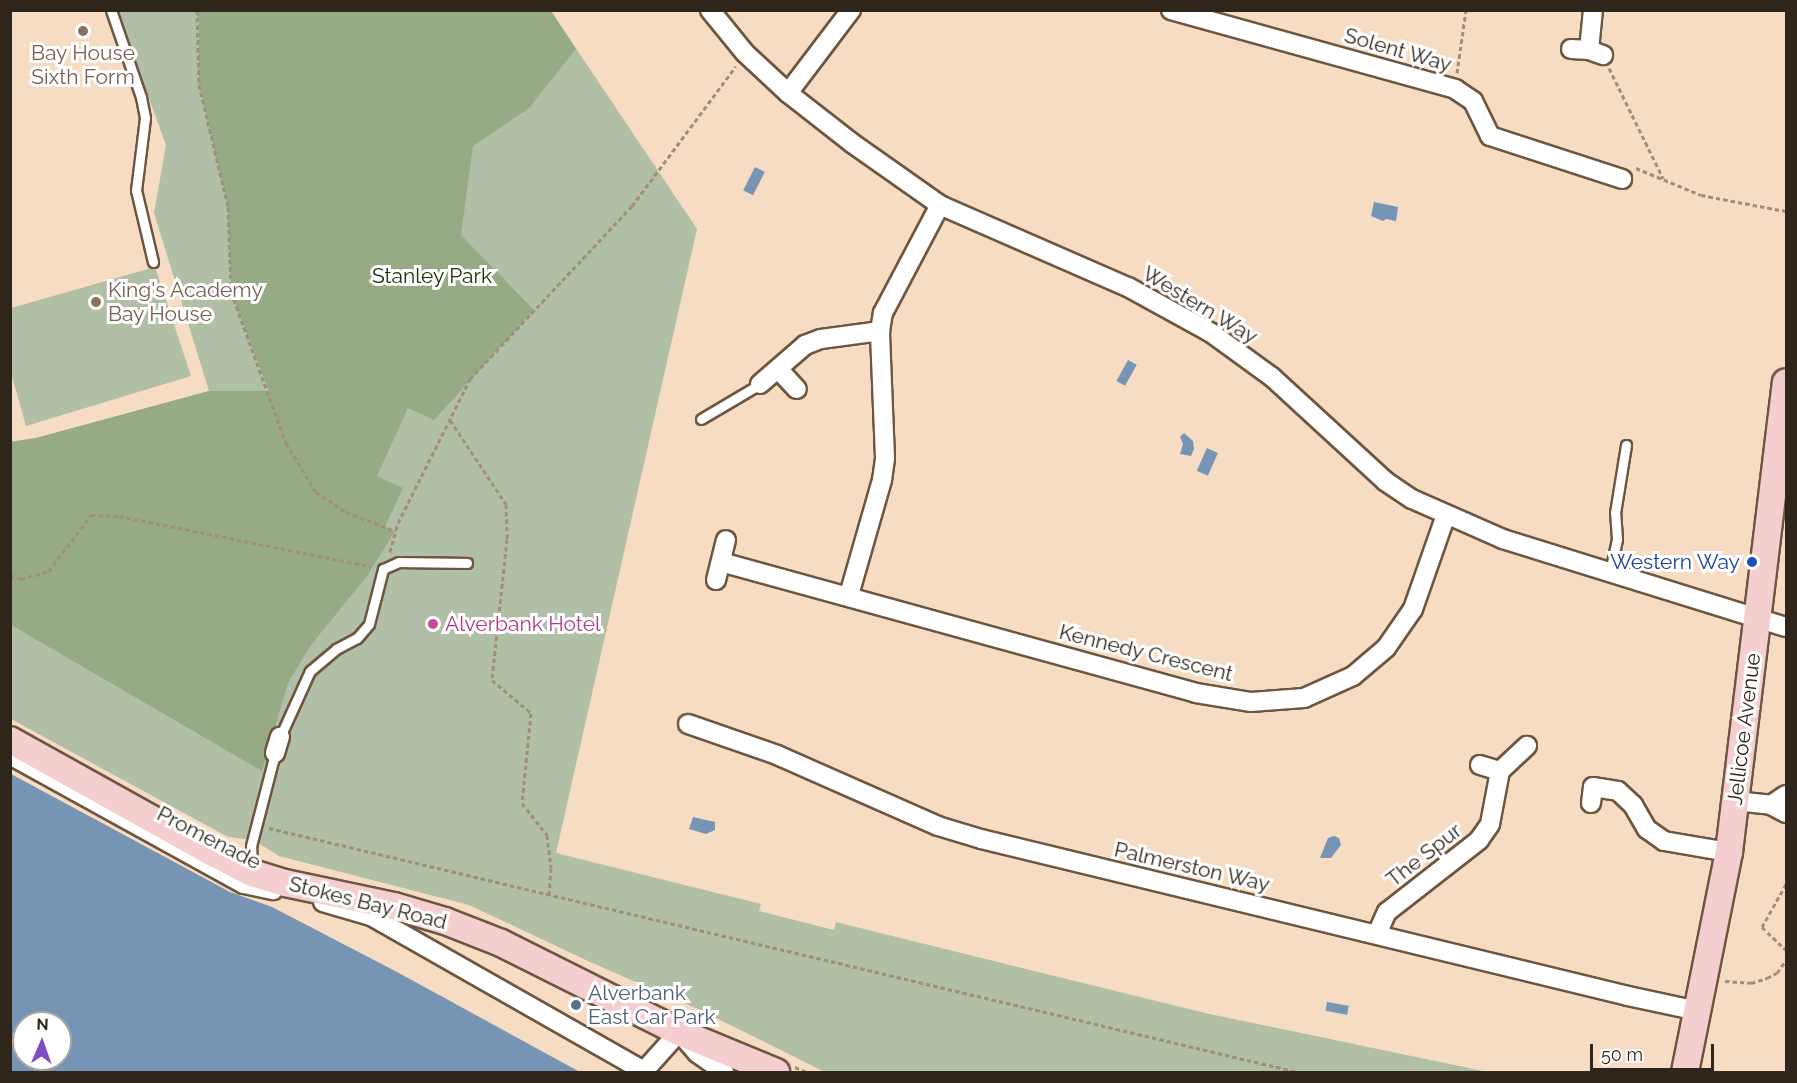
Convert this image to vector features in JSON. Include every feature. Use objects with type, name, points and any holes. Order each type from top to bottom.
[{"type":"street","name":"Western Way","points":[[711,10],[745,53],[788,93],[852,143],[940,205],[1128,287],[1210,332],[1272,377],[1385,481],[1412,499],[1503,539],[1786,627]]},
{"type":"street","points":[[788,93],[851,10]]},
{"type":"street","name":"Solent Way","points":[[1171,10],[1455,89],[1473,101],[1490,136],[1622,179]]},
{"type":"street","points":[[1588,51],[1593,10]]},
{"type":"street","points":[[849,595],[882,480],[885,458],[880,331],[883,313],[940,205]]},
{"type":"street","points":[[760,384],[806,345],[821,339],[880,331]]},
{"type":"street","points":[[779,370],[797,389]]},
{"type":"street","name":"Jellicoe Avenue","points":[[1685,1072],[1706,977],[1729,852],[1758,618],[1783,447],[1786,382]]},
{"type":"street","name":"Kennedy Crescent","points":[[721,562],[849,595],[1196,693],[1251,702],[1304,698],[1353,676],[1386,648],[1413,609],[1446,515]]},
{"type":"street","points":[[716,580],[726,540]]},
{"type":"street","name":"Palmerston Way","points":[[688,724],[777,755],[938,826],[1132,876],[1698,1011]]},
{"type":"street","name":"Stokes Bay Road","points":[[10,740],[252,873],[285,883],[393,906],[445,921],[501,943],[679,1032],[776,1072]]},
{"type":"street","points":[[1480,765],[1500,771],[1527,746]]},
{"type":"street","name":"Promenade","points":[[10,755],[244,884],[303,897],[371,916],[644,1071],[679,1032]]},
{"type":"street","name":"The Spur","points":[[1377,934],[1387,912],[1479,840],[1490,824],[1500,771]]},
{"type":"street","points":[[1592,803],[1593,787],[1618,791],[1633,805],[1647,829],[1664,841],[1729,852]]},
{"type":"street","points":[[1735,801],[1779,809],[1786,795]]},
{"type":"street","points":[[679,1032],[697,1053],[724,1072]]},
{"type":"lane","points":[[111,10],[141,97],[145,118],[136,190],[153,262]]},
{"type":"lane","points":[[701,419],[760,384]]},
{"type":"lane","points":[[1610,572],[1617,539],[1615,513],[1626,445]]},
{"type":"lane","points":[[252,873],[251,846],[278,745],[310,671],[336,650],[357,638],[369,624],[385,567],[399,562],[467,563]]},
{"type":"path","points":[[197,10],[199,85],[228,207],[231,292],[286,443],[311,486],[323,498],[346,512],[395,531]]},
{"type":"path","points":[[1455,89],[1466,10]]},
{"type":"path","points":[[1588,51],[1664,180]]},
{"type":"path","points":[[10,575],[21,579],[49,571],[91,515],[119,516],[385,567],[395,531],[470,379],[632,206],[745,53]]},
{"type":"path","points":[[1622,179],[1634,168],[1701,195],[1786,211]]},
{"type":"path","points":[[450,420],[506,504],[507,539],[492,680],[531,713],[522,803],[548,835],[551,868],[549,895]]},
{"type":"path","points":[[256,825],[1298,1072]]},
{"type":"path","points":[[1786,884],[1762,927],[1786,950]]},
{"type":"path","points":[[1706,977],[1751,983],[1777,973],[1786,960]]},
{"type":"green space","name":"Stanley Park","points":[[117,11],[551,11],[697,229],[556,853],[761,904],[759,911],[834,930],[836,922],[1205,1013],[1488,1072],[825,1072],[700,1010],[590,962],[469,905],[279,856],[253,840],[228,837],[11,719],[10,442],[36,438],[209,391],[154,213],[166,145]]},
{"type":"green space","points":[[195,11],[551,11],[576,49],[529,108],[473,146],[461,235],[534,310],[434,420],[408,408],[377,476],[403,488],[385,527],[395,531],[367,576],[311,645],[288,683],[262,771],[11,625],[10,442],[36,438],[209,391],[269,391],[231,292],[228,207],[199,85],[199,20]]},
{"type":"green space","points":[[155,267],[191,376],[26,426],[11,373],[11,308]]},
{"type":"water","points":[[755,167],[765,172],[753,195],[743,190]]},
{"type":"water","points":[[1374,202],[1398,207],[1396,221],[1386,219],[1383,221],[1371,216]]},
{"type":"water","points":[[1128,360],[1137,365],[1125,386],[1116,381]]},
{"type":"water","points":[[1184,433],[1193,441],[1194,449],[1191,456],[1180,454],[1183,444],[1180,437]]},
{"type":"water","points":[[1207,448],[1218,453],[1208,476],[1197,471]]},
{"type":"water","points":[[11,774],[230,892],[272,907],[397,972],[580,1072],[11,1072]]},
{"type":"water","points":[[693,817],[715,822],[715,830],[706,834],[689,829]]},
{"type":"water","points":[[1334,836],[1339,838],[1341,845],[1331,858],[1320,858],[1328,838]]},
{"type":"water","points":[[1327,1002],[1349,1006],[1347,1015],[1325,1011]]},
{"type":"place","name":"Bay House Sixth Form","points":[[83,31]]},
{"type":"place","name":"King's Academy Bay House","points":[[96,302]]},
{"type":"place","name":"Western Way","points":[[1752,562]]},
{"type":"place","name":"Alverbank Hotel","points":[[433,624]]},
{"type":"place","name":"Alverbank East Car Park","points":[[576,1005]]}]
